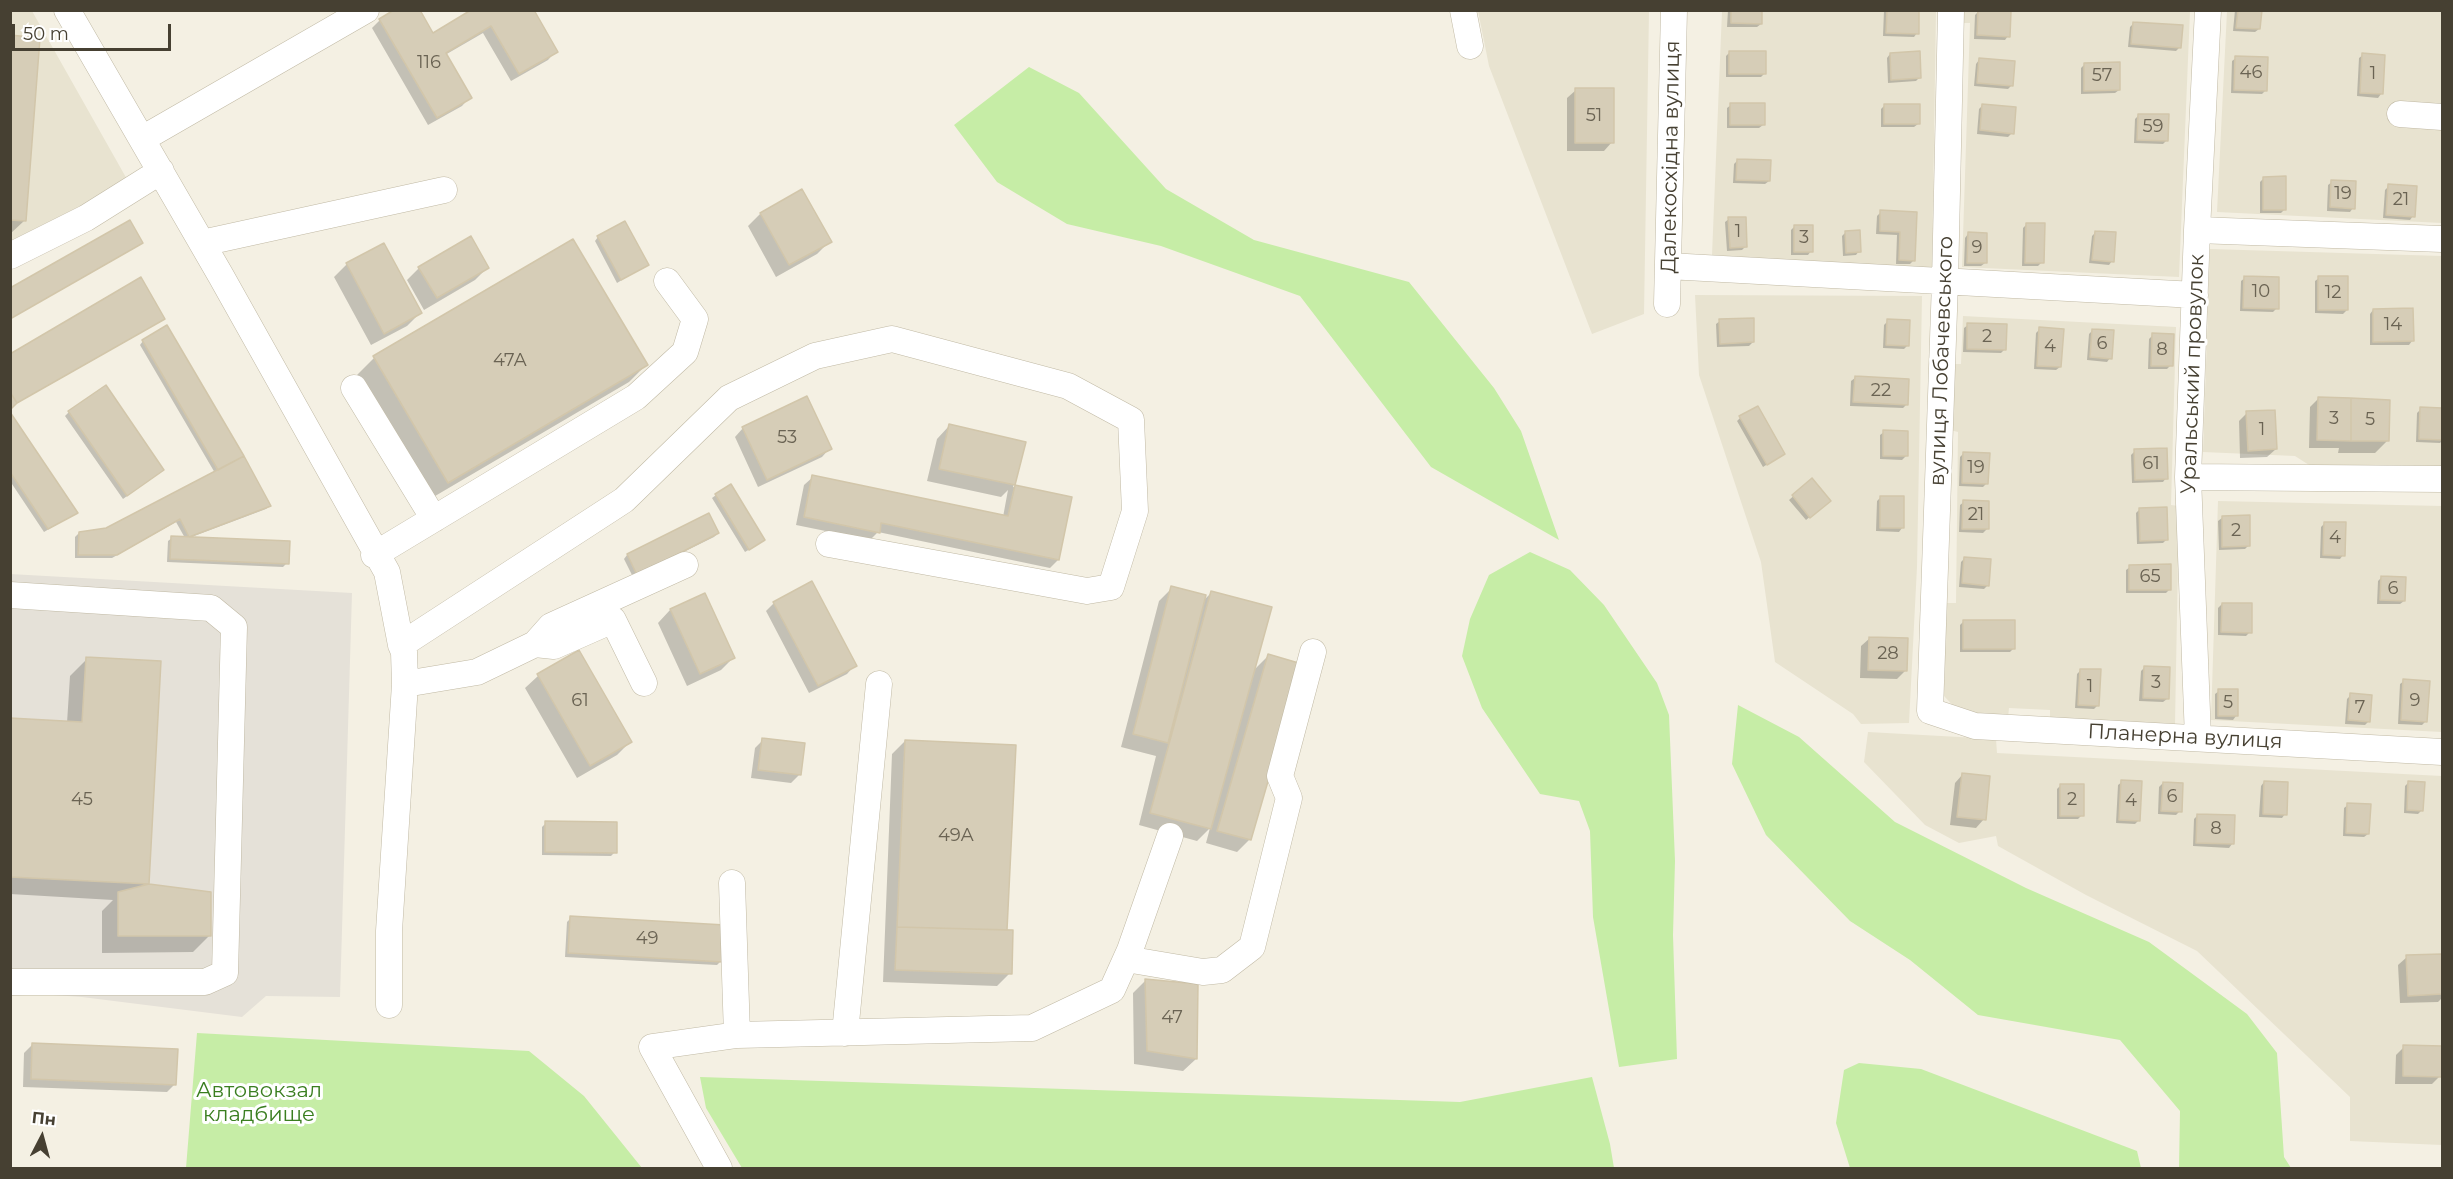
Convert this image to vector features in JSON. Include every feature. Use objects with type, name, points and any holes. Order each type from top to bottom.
[{"type":"street","points":[[68,10],[387,572],[404,652],[405,684],[389,931],[389,1005]]},
{"type":"street","points":[[142,139],[366,10]]},
{"type":"street","points":[[1462,10],[1470,46]]},
{"type":"street","name":"Далекосхідна вулиця","points":[[1667,304],[1674,10]]},
{"type":"street","name":"вулиця Лобачевського","points":[[1930,711],[1945,282],[1951,10]]},
{"type":"street","name":"Уральський провулок","points":[[2199,738],[2188,477],[2208,10]]},
{"type":"street","points":[[2400,114],[2442,117]]},
{"type":"street","points":[[10,256],[86,218],[161,171]]},
{"type":"street","points":[[202,243],[444,190]]},
{"type":"street","points":[[2197,230],[2442,239]]},
{"type":"street","points":[[1668,266],[2195,295]]},
{"type":"street","points":[[375,554],[636,397],[685,352],[695,319],[667,281]]},
{"type":"street","points":[[401,645],[624,500],[729,398],[815,356],[892,339],[1068,386],[1131,420],[1135,511],[1111,587],[1087,591],[829,544]]},
{"type":"street","points":[[354,388],[434,519]]},
{"type":"street","points":[[2188,477],[2442,479]]},
{"type":"street","points":[[405,684],[477,672],[535,644],[551,626],[685,565]]},
{"type":"street","points":[[10,595],[212,609],[234,627],[225,973],[205,982],[10,982]]},
{"type":"street","points":[[535,644],[555,646],[613,620],[644,683]]},
{"type":"street","points":[[1126,959],[1203,972],[1222,970],[1252,947],[1289,798],[1280,777],[1313,652]]},
{"type":"street","points":[[845,1034],[879,684]]},
{"type":"street","name":"Планерна вулиця","points":[[1930,711],[1975,726],[2442,752]]},
{"type":"street","points":[[719,1168],[652,1047],[737,1035],[1032,1028],[1112,990],[1126,959],[1170,836]]},
{"type":"street","points":[[732,883],[737,1035]]},
{"type":"shaded area","points":[[11,11],[32,11],[128,181],[11,243]]},
{"type":"shaded area","points":[[1478,11],[1649,11],[1644,314],[1592,334],[1489,66]]},
{"type":"shaded area","points":[[1722,11],[1936,11],[1932,269],[1712,255]]},
{"type":"shaded area","points":[[1962,11],[2190,11],[2179,277],[1962,267],[1970,23],[1962,23]]},
{"type":"shaded area","points":[[2227,11],[2442,11],[2442,104],[2394,103],[2442,123],[2442,223],[2217,212]]},
{"type":"shaded area","points":[[2210,249],[2442,256],[2442,466],[2309,465],[2295,456],[2203,452]]},
{"type":"shaded area","points":[[1695,295],[1922,296],[1917,567],[1909,723],[1861,724],[1853,714],[1775,662],[1761,562],[1699,375]]},
{"type":"shaded area","points":[[1963,316],[2176,327],[2171,505],[2179,506],[2175,724],[2050,719],[2050,710],[2009,708],[2008,718],[1960,713],[1944,696],[1946,603],[1956,603],[1958,432],[1950,430],[1953,364],[1961,364]]},
{"type":"shaded area","points":[[2218,501],[2442,506],[2442,732],[2211,720]]},
{"type":"shaded area","points":[[10,574],[352,593],[340,997],[266,996],[242,1017],[82,997],[39,994],[11,996]]},
{"type":"shaded area","points":[[1868,732],[1996,739],[1997,753],[2442,776],[2442,1145],[2350,1141],[2350,1097],[2197,951],[2086,895],[1998,846],[1996,836],[1959,843],[1925,825],[1864,762]]},
{"type":"green space","points":[[1029,67],[1079,93],[1166,189],[1254,240],[1409,282],[1494,388],[1521,431],[1559,540],[1431,467],[1300,296],[1161,246],[1067,224],[997,182],[954,125]]},
{"type":"green space","points":[[1530,552],[1570,570],[1604,605],[1657,683],[1669,715],[1675,861],[1673,935],[1677,1059],[1619,1067],[1593,917],[1590,831],[1579,801],[1540,794],[1482,708],[1462,656],[1470,619],[1489,575]]},
{"type":"green space","points":[[1738,705],[1799,737],[1895,822],[2026,888],[2149,942],[2247,1014],[2277,1053],[2284,1157],[2291,1168],[2179,1168],[2180,1111],[2120,1040],[1978,1015],[1910,960],[1850,921],[1766,835],[1732,764]]},
{"type":"green space","name":"Автовокзал кладбище","points":[[197,1033],[529,1051],[584,1096],[642,1168],[186,1168]]},
{"type":"green space","points":[[1859,1063],[1921,1069],[2137,1151],[2141,1168],[1850,1168],[1836,1123],[1844,1070]]},
{"type":"green space","points":[[700,1077],[1460,1102],[1592,1077],[1614,1168],[742,1168],[706,1108]]},
{"type":"building","points":[[394,10],[420,10],[433,33],[471,10],[534,10],[558,52],[519,74],[491,26],[446,53],[472,98],[437,118],[379,19]]},
{"type":"building","points":[[1731,10],[1762,10],[1762,24],[1731,23]]},
{"type":"building","points":[[1887,10],[1919,10],[1919,34],[1886,33]]},
{"type":"building","points":[[1978,10],[2011,11],[2010,37],[1977,35]]},
{"type":"building","points":[[2238,10],[2262,10],[2260,29],[2236,28]]},
{"type":"building","points":[[2133,22],[2183,25],[2181,48],[2131,44]]},
{"type":"building","points":[[10,35],[40,38],[26,221],[10,220]]},
{"type":"building","points":[[1729,51],[1766,51],[1766,74],[1729,74]]},
{"type":"building","points":[[1920,51],[1921,78],[1891,80],[1890,53]]},
{"type":"building","points":[[2362,53],[2385,55],[2383,94],[2360,93]]},
{"type":"building","points":[[2235,56],[2268,57],[2267,91],[2234,90]]},
{"type":"building","points":[[1979,58],[2015,61],[2013,86],[1977,83]]},
{"type":"building","points":[[2120,62],[2120,90],[2084,91],[2084,63]]},
{"type":"building","points":[[1575,88],[1614,88],[1614,143],[1575,143]]},
{"type":"building","points":[[1730,103],[1765,103],[1765,125],[1730,125]]},
{"type":"building","points":[[1884,104],[1920,104],[1920,124],[1884,124]]},
{"type":"building","points":[[1982,104],[2016,107],[2014,134],[1980,130]]},
{"type":"building","points":[[2138,114],[2169,114],[2168,141],[2137,140]]},
{"type":"building","points":[[1737,159],[1771,160],[1770,181],[1736,180]]},
{"type":"building","points":[[2286,176],[2286,210],[2263,210],[2263,177]]},
{"type":"building","points":[[2331,180],[2356,181],[2355,209],[2330,207]]},
{"type":"building","points":[[2388,184],[2417,186],[2415,217],[2386,215]]},
{"type":"building","points":[[802,189],[832,242],[789,265],[760,213]]},
{"type":"building","points":[[1880,210],[1917,212],[1915,261],[1899,260],[1900,232],[1880,231]]},
{"type":"building","points":[[1728,217],[1746,217],[1747,247],[1730,248]]},
{"type":"building","points":[[130,220],[143,243],[10,319],[10,288]]},
{"type":"building","points":[[625,221],[649,265],[621,280],[597,236]]},
{"type":"building","points":[[2026,223],[2045,223],[2044,263],[2025,263]]},
{"type":"building","points":[[1794,225],[1813,225],[1813,252],[1794,252]]},
{"type":"building","points":[[1860,230],[1861,252],[1846,253],[1845,231]]},
{"type":"building","points":[[2095,231],[2116,232],[2114,262],[2092,260]]},
{"type":"building","points":[[1968,232],[1987,233],[1987,263],[1967,263]]},
{"type":"building","points":[[471,236],[489,268],[437,298],[418,267]]},
{"type":"building","points":[[573,239],[648,365],[448,483],[373,356]]},
{"type":"building","points":[[384,243],[422,313],[384,334],[346,263]]},
{"type":"building","points":[[2244,276],[2279,277],[2279,309],[2243,308]]},
{"type":"building","points":[[2318,276],[2348,276],[2348,310],[2318,310]]},
{"type":"building","points":[[141,277],[165,319],[17,403],[10,392],[10,354]]},
{"type":"building","points":[[2413,308],[2414,341],[2373,342],[2373,309]]},
{"type":"building","points":[[1754,318],[1754,342],[1720,344],[1719,319]]},
{"type":"building","points":[[1887,319],[1910,320],[1909,346],[1886,345]]},
{"type":"building","points":[[1967,323],[2007,324],[2006,350],[1967,349]]},
{"type":"building","points":[[167,325],[244,456],[218,470],[142,340]]},
{"type":"building","points":[[2039,327],[2064,329],[2061,367],[2037,366]]},
{"type":"building","points":[[2092,329],[2114,330],[2112,359],[2090,357]]},
{"type":"building","points":[[2152,333],[2174,334],[2173,366],[2151,366]]},
{"type":"building","points":[[1855,376],[1909,379],[1908,405],[1853,402]]},
{"type":"building","points":[[106,385],[164,470],[127,496],[68,411]]},
{"type":"building","points":[[10,392],[17,403],[10,410]]},
{"type":"building","points":[[807,396],[832,449],[767,480],[742,427]]},
{"type":"building","points":[[2318,397],[2351,398],[2351,441],[2317,440]]},
{"type":"building","points":[[2351,398],[2390,400],[2389,441],[2351,441]]},
{"type":"building","points":[[1758,406],[1785,454],[1767,465],[1739,416]]},
{"type":"building","points":[[2420,407],[2442,408],[2442,440],[2419,439]]},
{"type":"building","points":[[2275,410],[2277,449],[2248,451],[2246,411]]},
{"type":"building","points":[[10,412],[78,513],[48,529],[10,472]]},
{"type":"building","points":[[949,424],[1026,442],[1015,485],[939,469]]},
{"type":"building","points":[[1883,430],[1908,431],[1908,456],[1883,456]]},
{"type":"building","points":[[2167,448],[2168,479],[2135,480],[2134,449]]},
{"type":"building","points":[[1963,452],[1990,453],[1988,484],[1962,483]]},
{"type":"building","points":[[244,456],[271,506],[189,537],[180,519],[117,555],[78,555],[79,532],[106,528]]},
{"type":"building","points":[[812,475],[1008,516],[1015,485],[1072,497],[1059,560],[881,523],[880,533],[804,517]]},
{"type":"building","points":[[1812,478],[1831,501],[1810,518],[1792,495]]},
{"type":"building","points":[[731,484],[765,540],[749,550],[715,494]]},
{"type":"building","points":[[1880,496],[1904,496],[1904,528],[1880,528]]},
{"type":"building","points":[[1963,500],[1989,501],[1989,529],[1962,529]]},
{"type":"building","points":[[2167,507],[2168,540],[2140,541],[2139,508]]},
{"type":"building","points":[[709,513],[719,533],[637,575],[627,554]]},
{"type":"building","points":[[2250,515],[2250,546],[2222,547],[2222,516]]},
{"type":"building","points":[[2324,522],[2346,522],[2345,556],[2323,555]]},
{"type":"building","points":[[171,536],[290,541],[289,564],[170,559]]},
{"type":"building","points":[[1964,557],[1991,559],[1989,586],[1962,583]]},
{"type":"building","points":[[2171,564],[2171,590],[2129,590],[2129,565]]},
{"type":"building","points":[[2381,576],[2406,577],[2405,601],[2380,600]]},
{"type":"building","points":[[812,581],[857,666],[818,686],[773,602]]},
{"type":"building","points":[[1171,586],[1206,595],[1168,743],[1133,734]]},
{"type":"building","points":[[1211,591],[1272,607],[1211,829],[1150,813]]},
{"type":"building","points":[[705,593],[735,658],[700,674],[670,609]]},
{"type":"building","points":[[2222,603],[2252,603],[2252,633],[2221,632]]},
{"type":"building","points":[[1963,620],[2015,620],[2015,649],[1963,649]]},
{"type":"building","points":[[1869,637],[1908,638],[1907,671],[1868,670]]},
{"type":"building","points":[[579,650],[632,742],[590,766],[537,674]]},
{"type":"building","points":[[1268,654],[1302,664],[1251,840],[1217,831]]},
{"type":"building","points":[[86,657],[161,661],[149,884],[10,877],[10,718],[82,722]]},
{"type":"building","points":[[2144,666],[2170,667],[2169,699],[2143,698]]},
{"type":"building","points":[[2080,669],[2101,669],[2099,706],[2078,705]]},
{"type":"building","points":[[2403,679],[2430,681],[2427,722],[2401,720]]},
{"type":"building","points":[[2218,689],[2238,689],[2238,716],[2218,716]]},
{"type":"building","points":[[2350,693],[2372,695],[2370,722],[2348,720]]},
{"type":"building","points":[[762,738],[805,743],[801,775],[758,770]]},
{"type":"building","points":[[905,740],[1016,745],[1007,930],[897,927]]},
{"type":"building","points":[[1962,773],[1990,776],[1986,820],[1957,817]]},
{"type":"building","points":[[2121,780],[2142,781],[2140,821],[2119,820]]},
{"type":"building","points":[[2264,781],[2288,782],[2287,815],[2263,814]]},
{"type":"building","points":[[2408,781],[2425,782],[2423,811],[2407,810]]},
{"type":"building","points":[[2163,782],[2183,783],[2182,812],[2161,811]]},
{"type":"building","points":[[2060,784],[2084,784],[2084,816],[2060,816]]},
{"type":"building","points":[[2347,803],[2371,804],[2369,834],[2346,833]]},
{"type":"building","points":[[2197,814],[2235,815],[2234,844],[2196,843]]},
{"type":"building","points":[[545,821],[617,822],[617,853],[545,852]]},
{"type":"building","points":[[149,884],[211,892],[211,936],[118,936],[118,892]]},
{"type":"building","points":[[570,916],[725,925],[723,962],[568,953]]},
{"type":"building","points":[[897,927],[1013,930],[1012,974],[895,970]]},
{"type":"building","points":[[2442,954],[2442,994],[2408,996],[2406,955]]},
{"type":"building","points":[[1145,979],[1198,984],[1197,1059],[1147,1051]]},
{"type":"building","points":[[32,1043],[178,1049],[176,1085],[31,1079]]},
{"type":"building","points":[[2403,1045],[2442,1046],[2442,1077],[2403,1076]]}]
